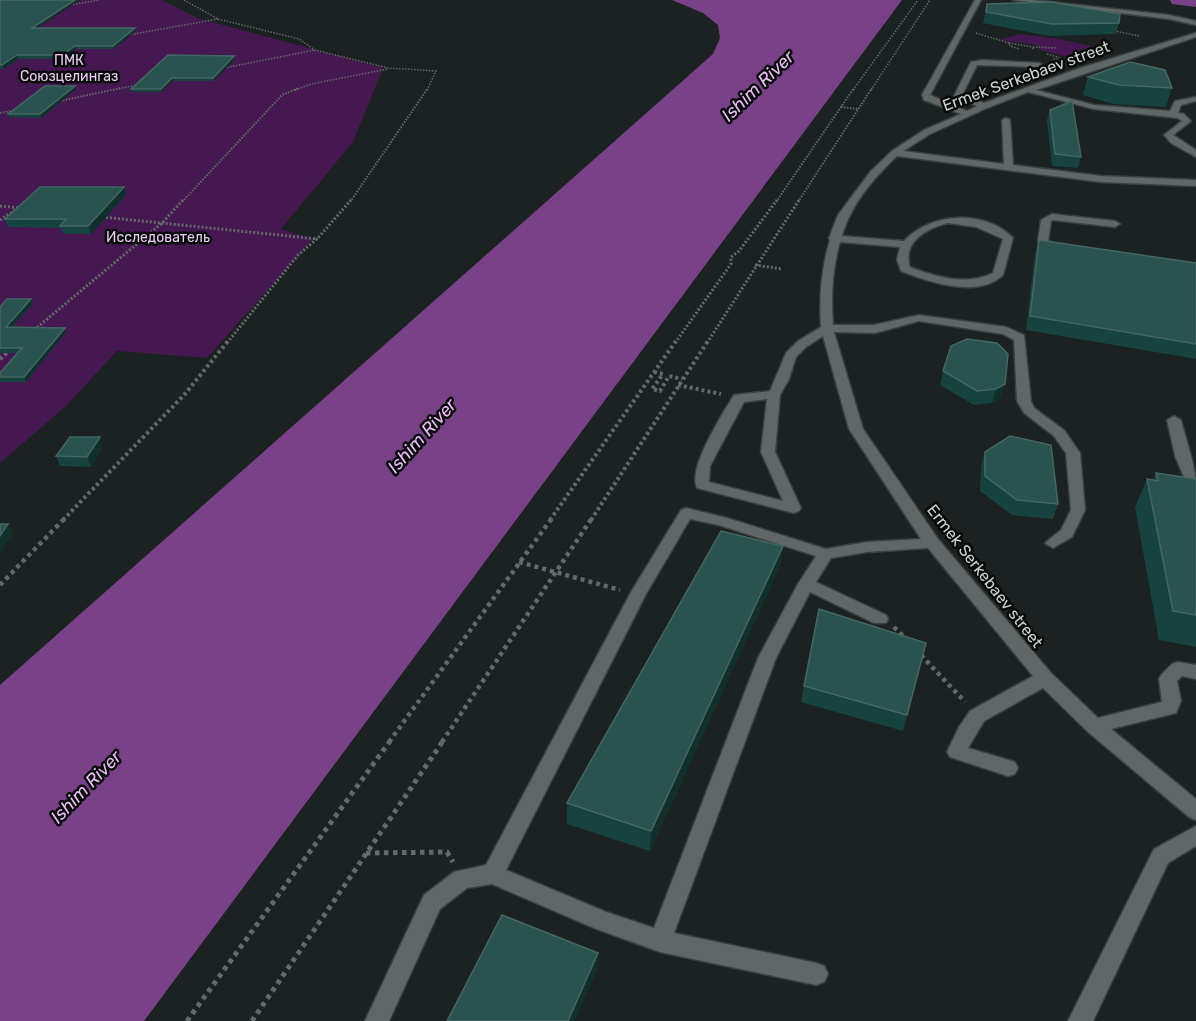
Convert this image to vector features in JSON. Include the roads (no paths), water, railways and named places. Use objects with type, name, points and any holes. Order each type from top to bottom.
[{"type":"street","points":[[966,113],[936,103],[926,95],[978,0]]},
{"type":"street","points":[[1016,0],[1196,23]]},
{"type":"street","points":[[1080,0],[1172,11],[1183,15],[1185,17],[1183,20]]},
{"type":"street","name":"Ermek Serkebaev street","points":[[1196,35],[1028,90],[966,113],[927,132],[895,153],[858,192],[843,215],[834,238],[827,276],[827,328],[856,429],[933,543],[1045,678],[1094,726],[1196,811]]},
{"type":"street","points":[[1182,39],[1196,44]]},
{"type":"street","points":[[984,106],[958,96],[974,64],[982,62],[1039,65]]},
{"type":"street","points":[[970,70],[1039,74],[1059,79]]},
{"type":"street","points":[[1028,90],[1094,107],[1181,116],[1187,121],[1168,135],[1196,154]]},
{"type":"street","points":[[1173,114],[1178,103],[1196,99]]},
{"type":"street","points":[[1006,120],[1009,168]]},
{"type":"street","points":[[895,153],[1145,183],[1196,183]]},
{"type":"street","points":[[1074,251],[1053,249],[1045,245],[1043,241],[1046,220],[1052,217],[1066,217],[1115,224]]},
{"type":"street","points":[[834,238],[906,244],[934,222],[948,220],[962,220],[1002,233],[1008,238],[998,275],[991,280],[979,282],[933,278],[905,269],[902,262],[906,244]]},
{"type":"street","points":[[774,395],[739,398],[703,466],[702,485],[794,508],[768,452],[774,395],[783,379],[790,356],[802,344],[827,328],[874,330],[897,322],[919,318],[1006,331],[1020,338],[1024,401],[1029,410],[1059,433],[1073,453],[1072,471],[1078,510],[1067,533],[1053,543]]},
{"type":"street","points":[[1174,420],[1182,456],[1192,481],[1196,482]]},
{"type":"street","points":[[492,874],[638,594],[686,513],[722,521],[826,554],[933,543]]},
{"type":"street","points":[[660,940],[767,658],[806,584],[826,554]]},
{"type":"street","points":[[806,584],[880,619]]},
{"type":"street","points":[[1094,726],[1169,708],[1172,701],[1168,680],[1178,669],[1196,672]]},
{"type":"street","points":[[1008,768],[957,752],[966,732],[977,716],[1045,678]]},
{"type":"street","points":[[1080,1021],[1161,856],[1196,835]]},
{"type":"street","points":[[377,1021],[432,902],[462,879],[492,874],[602,921],[660,940],[816,975]]},
{"type":"water","name":"Ishim River","points":[[672,0],[902,0],[144,1021],[0,1021],[0,685],[713,54],[720,38],[718,25],[703,13]]},
{"type":"waterway","points":[[1178,0],[1196,2]]},
{"type":"park label","name":"ПМК Союзцелингаз","points":[[69,68]]},
{"type":"park label","name":"Исследователь","points":[[158,237]]}]
